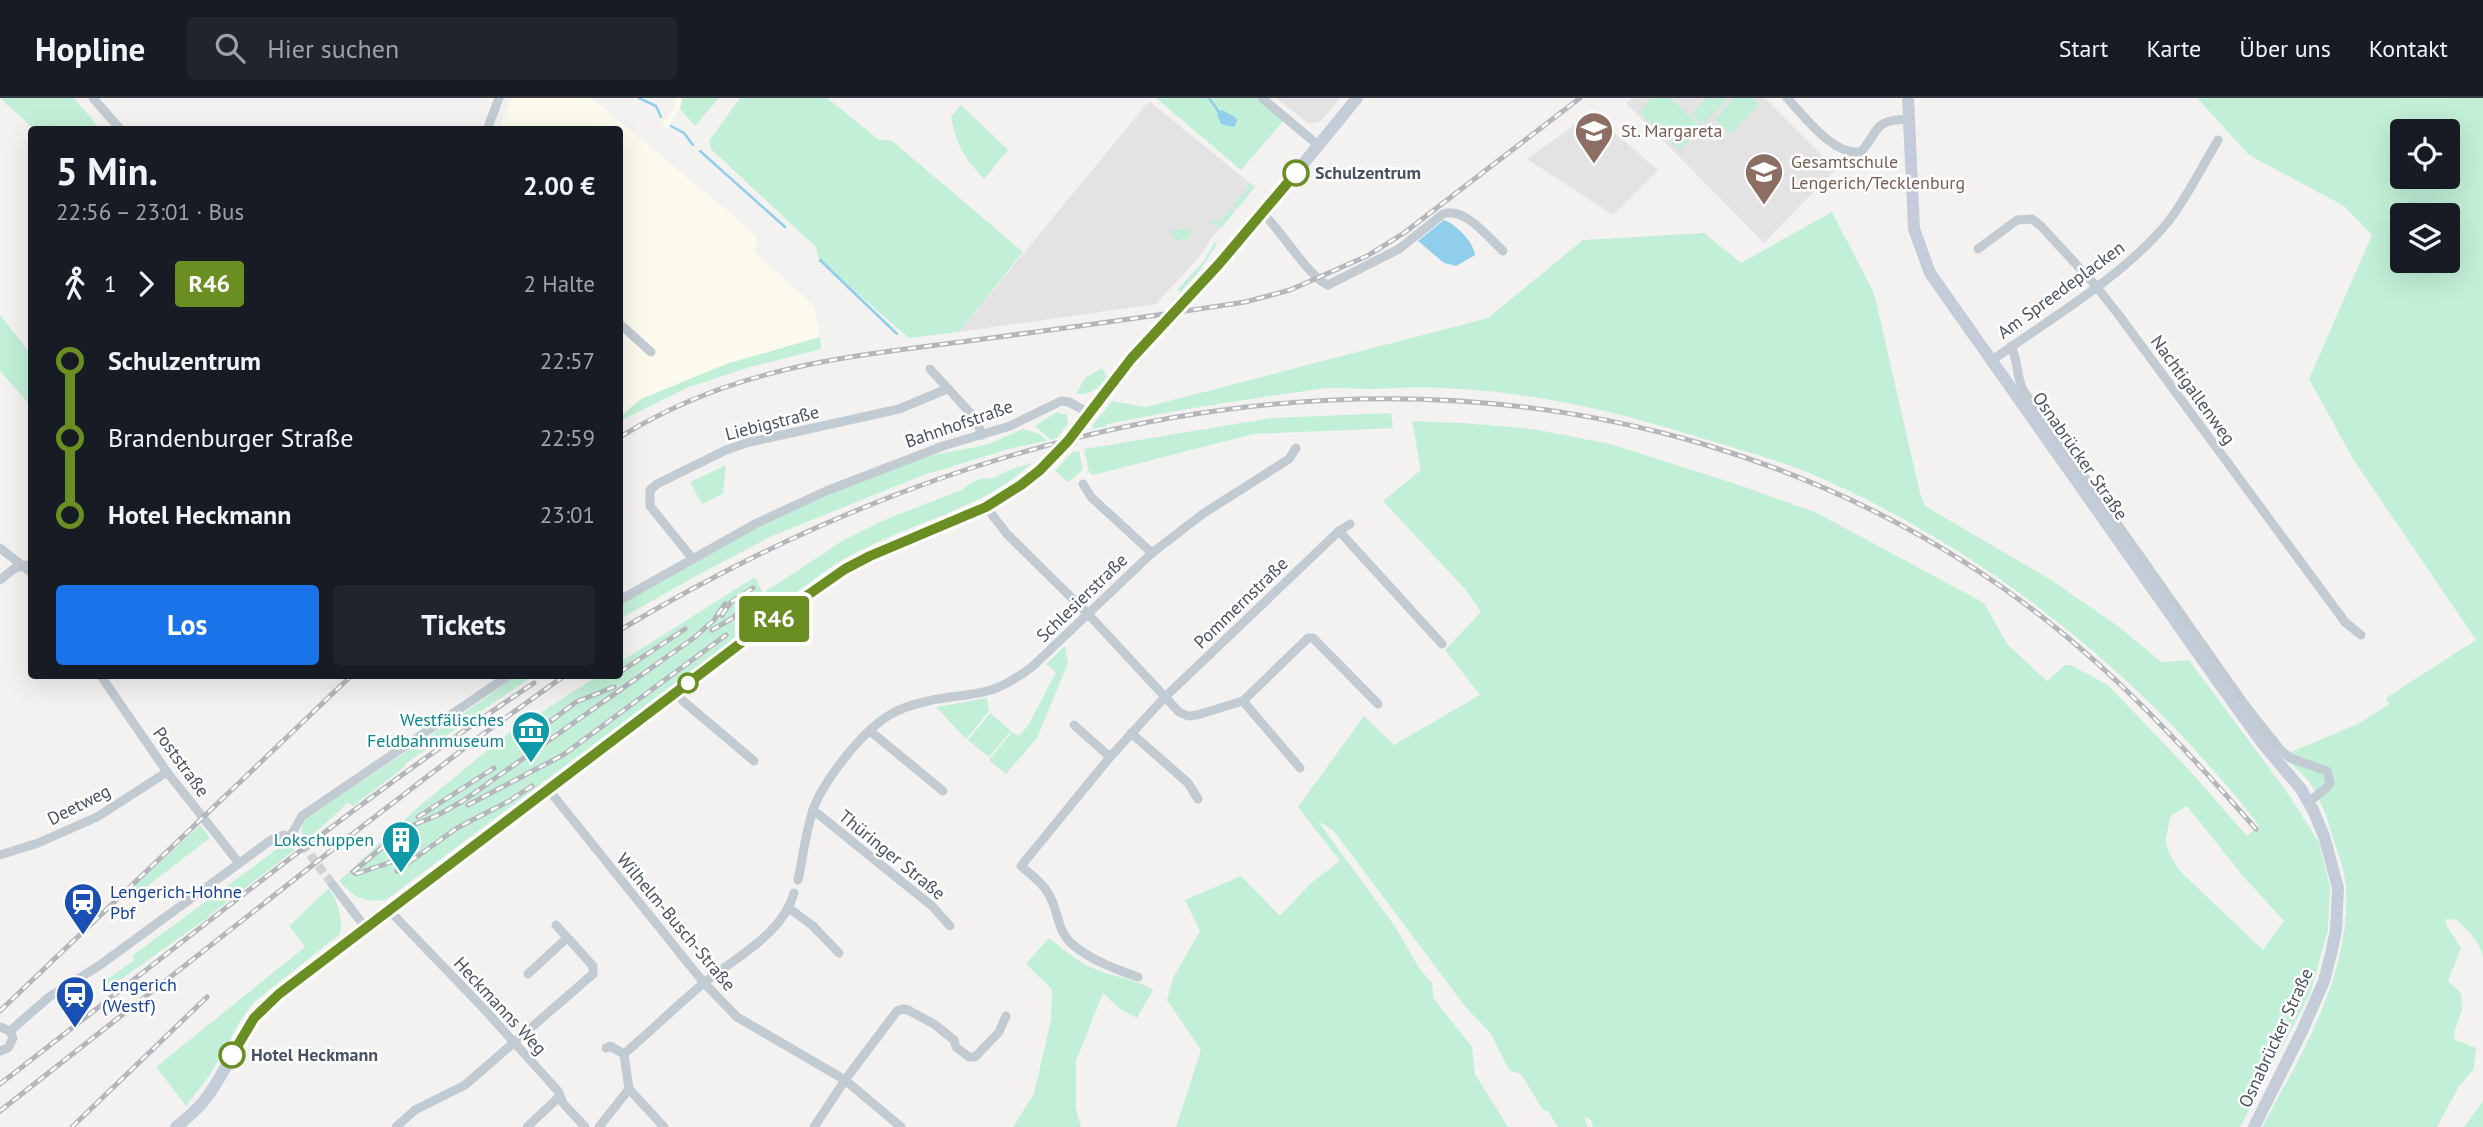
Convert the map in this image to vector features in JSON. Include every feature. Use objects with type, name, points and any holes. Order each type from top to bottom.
[{"type":"street","points":[[93,98],[118,126]]},
{"type":"street","points":[[488,126],[499,98]]},
{"type":"street","points":[[1262,98],[1318,145]]},
{"type":"street","points":[[176,1127],[207,1098],[247,1028],[262,1009],[388,909],[833,576],[870,556],[986,507],[1040,470],[1068,441],[1131,359],[1263,213],[1357,98]]},
{"type":"street","points":[[1787,98],[1827,139],[1844,151],[1854,153],[1862,151],[1877,126],[1885,121],[1910,119]]},
{"type":"street","name":"Osnabrücker Straße","points":[[1909,98],[1914,229],[1920,250],[1939,286],[2214,676],[2309,802],[2324,836],[2338,888],[2336,930],[2324,981],[2254,1127]]},
{"type":"street","name":"Am Spreedeplacken","points":[[1991,360],[2129,262],[2169,220],[2218,139]]},
{"type":"street","points":[[1263,213],[1318,279],[1328,285],[1399,249],[1450,211],[1464,217],[1503,251]]},
{"type":"street","name":"Nachtigallenweg","points":[[1978,249],[2017,220],[2032,219],[2041,226],[2096,286],[2346,622],[2361,635]]},
{"type":"street","points":[[623,327],[651,352]]},
{"type":"street","name":"Osnabrücker Straße","points":[[2011,346],[2023,390],[2248,709],[2281,751],[2290,758],[2327,771],[2330,783],[2309,802]]},
{"type":"street","points":[[930,369],[975,418],[982,435]]},
{"type":"street","name":"Liebigstraße","points":[[692,558],[650,506],[650,491],[657,484],[746,443],[899,409],[947,389]]},
{"type":"street","name":"Bahnhofstraße","points":[[623,598],[755,524],[826,491],[931,450],[1021,422],[1061,401],[1069,402],[1089,413]]},
{"type":"street","name":"Schlesierstraße","points":[[798,880],[813,810],[831,775],[887,716],[905,707],[990,691],[1013,680],[1033,666],[1152,553],[1204,513],[1289,459],[1296,448]]},
{"type":"street","points":[[1083,484],[1091,497],[1152,553]]},
{"type":"street","points":[[986,507],[1007,534],[1088,614],[1179,712],[1188,716],[1197,715],[1243,701],[1308,638],[1313,638],[1378,704]]},
{"type":"street","name":"Pommernstraße","points":[[1138,977],[1112,968],[1070,943],[1063,932],[1050,895],[1021,866],[1131,733],[1164,698],[1339,531],[1350,524]]},
{"type":"street","points":[[1339,531],[1442,644]]},
{"type":"street","points":[[0,548],[28,567]]},
{"type":"street","points":[[0,580],[15,568],[28,568]]},
{"type":"street","name":"Poststraße","points":[[103,679],[167,772],[239,863]]},
{"type":"street","points":[[290,837],[302,816],[504,679]]},
{"type":"street","points":[[676,692],[754,761]]},
{"type":"street","points":[[1243,701],[1300,768]]},
{"type":"street","points":[[1074,725],[1111,757]]},
{"type":"street","points":[[870,731],[943,791]]},
{"type":"street","points":[[1131,733],[1188,783],[1198,799]]},
{"type":"street","name":"Deetweg","points":[[0,855],[38,843],[97,817],[167,772]]},
{"type":"street","name":"Wilhelm-Busch-Straße","points":[[548,789],[704,983],[737,1017],[845,1080],[901,1127]]},
{"type":"street","name":"Thüringer Straße","points":[[813,810],[932,906],[950,926]]},
{"type":"street","points":[[10,1031],[49,997],[100,965],[279,835],[290,837],[302,844]]},
{"type":"street","points":[[333,885],[365,927]]},
{"type":"street","points":[[624,1055],[704,983],[767,934],[790,909],[794,893]]},
{"type":"street","name":"Heckmanns Weg","points":[[388,909],[513,1042],[584,1127]]},
{"type":"street","points":[[790,909],[813,926],[839,953]]},
{"type":"street","points":[[396,1127],[415,1110],[465,1085],[593,974],[593,966],[556,925]]},
{"type":"street","points":[[528,974],[567,937]]},
{"type":"street","points":[[814,1127],[845,1080],[897,1011],[903,1009],[934,1024],[969,1057],[975,1057],[999,1032],[1006,1016]]},
{"type":"street","points":[[0,1027],[10,1031],[13,1038],[11,1045],[0,1051]]},
{"type":"street","points":[[606,1048],[610,1046],[624,1055],[629,1089],[664,1127]]},
{"type":"street","points":[[599,1127],[629,1089]]},
{"type":"street","points":[[527,1127],[560,1096]]},
{"type":"shaded area","points":[[512,98],[592,98],[757,236],[755,253],[814,306],[820,337],[726,365],[641,399],[623,414],[623,126],[501,126]]},
{"type":"shaded area","points":[[676,98],[682,98],[680,109],[667,129],[661,124],[674,109]]},
{"type":"shaded area","points":[[1276,98],[1340,98],[1321,121],[1309,124]]},
{"type":"shaded area","name":"Gesamtschule Lengerich/Tecklenburg","points":[[1632,98],[1765,98],[1836,169],[1764,243],[1626,103]]},
{"type":"shaded area","points":[[1149,101],[1255,187],[1210,240],[1200,256],[1156,304],[959,332]]},
{"type":"shaded area","name":"St. Margareta","points":[[1591,113],[1658,170],[1613,215],[1527,159]]},
{"type":"green space","points":[[0,98],[74,98],[97,126],[31,126]]},
{"type":"green space","points":[[682,98],[719,98],[695,126],[680,109]]},
{"type":"green space","points":[[740,98],[827,98],[879,140],[891,140],[1023,252],[959,332],[909,338],[819,260],[816,247],[711,149],[709,141]]},
{"type":"green space","points":[[1156,98],[1256,98],[1284,120],[1241,170]]},
{"type":"green space","points":[[1652,98],[1670,98],[1701,127],[1680,150],[1639,112]]},
{"type":"green space","points":[[1707,98],[1728,98],[1702,125],[1692,114]]},
{"type":"green space","points":[[1734,98],[1752,98],[1759,104],[1731,134],[1715,119]]},
{"type":"green space","points":[[2197,98],[2483,98],[2483,959],[2477,942],[2465,928],[2457,920],[2445,919],[2461,948],[2448,981],[2461,993],[2462,1009],[2454,1039],[2476,1048],[2474,1068],[2458,1088],[2437,1127],[2262,1127],[2321,1012],[2341,951],[2345,919],[2344,875],[2325,813],[2309,782],[2282,756],[2360,723],[2389,704],[2386,698],[2476,640],[2353,459],[2309,379],[2372,235],[2344,206],[2249,155]]},
{"type":"green space","points":[[961,105],[1008,150],[984,179],[966,158],[956,136],[951,117]]},
{"type":"green space","points":[[1249,183],[1255,187],[1221,228],[1212,222],[1213,219],[1220,222],[1231,208],[1236,208],[1233,206],[1249,187]]},
{"type":"green space","points":[[1832,212],[1874,293],[1925,506],[2051,580],[2118,626],[2161,662],[2189,660],[2289,795],[2319,843],[2330,887],[2328,930],[2310,994],[2240,1127],[1593,1127],[1591,1120],[1584,1116],[1588,1127],[1558,1127],[1548,1111],[1543,1110],[1521,1074],[1509,1070],[1491,1034],[1464,1005],[1333,830],[1318,821],[1396,928],[1419,968],[1432,983],[1434,999],[1472,1047],[1475,1074],[1508,1127],[1176,1127],[1201,1050],[1167,1000],[1173,978],[1200,931],[1185,900],[1241,876],[1280,916],[1311,883],[1340,861],[1298,807],[1364,716],[1394,745],[1480,695],[1445,650],[1481,612],[1465,589],[1383,501],[1421,470],[1412,421],[1533,429],[1610,444],[1817,513],[1984,603],[2007,644],[2047,681],[2065,665],[2070,665],[2108,685],[2191,772],[2247,836],[2259,826],[2206,762],[2148,701],[2063,626],[2018,592],[1922,530],[1872,503],[1805,471],[1771,459],[1595,409],[1535,397],[1442,388],[1319,389],[1160,414],[1092,429],[1112,401],[1146,407],[1488,318],[1583,240],[1704,233],[1741,263]],"holes":[[[2187,806],[2243,876],[2284,921],[2263,950],[2176,865],[2168,852],[2166,840],[2171,816]]]},
{"type":"green space","points":[[1186,228],[1191,233],[1188,242],[1183,238],[1180,242],[1175,240],[1170,230]]},
{"type":"green space","points":[[1215,242],[1217,244],[1201,269],[1181,292],[1178,289],[1203,262]]},
{"type":"green space","points":[[0,315],[28,350],[28,403],[0,371]]},
{"type":"green space","points":[[820,337],[821,349],[750,367],[689,387],[623,420],[623,414],[641,399],[726,364]]},
{"type":"green space","points":[[1102,368],[1107,377],[1101,385],[1090,392],[1076,394],[1085,378]]},
{"type":"green space","points":[[1057,412],[1067,415],[1068,424],[1057,438],[1051,440],[1035,426]]},
{"type":"green space","points":[[1391,413],[1393,428],[1254,434],[1093,475],[1089,472],[1084,449],[1272,418]]},
{"type":"green space","points":[[1023,429],[1040,434],[1047,441],[1012,448],[921,476],[772,536],[623,617],[623,603],[755,529],[827,495],[928,456],[986,445]]},
{"type":"green space","points":[[1079,451],[1083,470],[1068,482],[1055,471],[1072,452]]},
{"type":"green space","points":[[1033,463],[994,491],[973,502],[889,537],[828,569],[386,900],[360,898],[339,881],[417,808],[510,732],[593,679],[623,679],[623,660],[755,577],[763,593],[844,540],[889,518],[962,490],[976,481],[991,479]]},
{"type":"green space","points":[[726,465],[723,494],[702,504],[690,482]]},
{"type":"green space","points":[[1065,646],[1068,663],[1037,738],[1006,774],[989,760],[1012,732],[1019,736],[1029,724],[1056,672],[1046,664]]},
{"type":"green space","points":[[511,679],[529,679],[405,764],[406,766],[353,806],[348,803],[307,840],[301,832],[307,818]]},
{"type":"green space","points":[[987,698],[989,711],[966,739],[936,707]]},
{"type":"green space","points":[[990,713],[1011,731],[989,757],[968,740]]},
{"type":"green space","points":[[200,825],[210,838],[138,893],[135,885]]},
{"type":"green space","points":[[289,846],[296,849],[204,920],[106,990],[101,984],[134,960],[132,956],[277,849]]},
{"type":"green space","points":[[329,888],[339,910],[340,934],[254,1002],[209,1076],[186,1106],[156,1067],[305,947],[289,926]]},
{"type":"green space","points":[[1049,938],[1090,967],[1153,990],[1137,1018],[1120,1009],[1103,993],[1076,1061],[1076,1109],[1081,1127],[1013,1127],[1034,1094],[1051,1020],[1052,989],[1026,964]]},
{"type":"green space","points":[[2483,1101],[2483,1127],[2464,1127]]},
{"type":"water","points":[[1222,110],[1235,117],[1237,121],[1234,127],[1221,124],[1217,114]]},
{"type":"water","points":[[1444,220],[1464,234],[1474,250],[1475,255],[1456,266],[1444,263],[1418,241]]},
{"type":"waterway","points":[[639,98],[656,106],[661,117]]},
{"type":"waterway","points":[[1209,98],[1219,112]]},
{"type":"waterway","points":[[671,126],[684,133],[693,145]]},
{"type":"waterway","points":[[700,151],[785,227]]},
{"type":"waterway","points":[[820,260],[897,334]]},
{"type":"tunnel","points":[[302,844],[333,885]]},
{"type":"railway","points":[[623,435],[663,413],[706,394],[792,368],[881,352],[1245,302],[1290,290],[1367,256],[1404,233],[1580,98]]},
{"type":"railway","points":[[623,628],[744,562],[874,504],[1007,457],[1143,423],[1282,403],[1422,399],[1563,412],[1703,444],[1787,473],[1869,509],[1947,551],[2021,601],[2085,652],[2173,738],[2256,829]]},
{"type":"railway","points":[[722,615],[731,602],[753,588]]},
{"type":"railway","points":[[712,630],[739,612],[745,602],[745,596]]},
{"type":"railway","points":[[353,872],[404,829],[463,801],[695,637],[714,620],[725,604]]},
{"type":"railway","points":[[623,670],[685,629]]},
{"type":"railway","points":[[468,805],[563,755],[726,635]]},
{"type":"railway","points":[[0,1011],[348,679]]},
{"type":"railway","points":[[0,1111],[342,842],[560,679]]},
{"type":"railway","points":[[0,1084],[330,828],[534,683]]},
{"type":"railway","points":[[539,730],[576,702],[614,687]]},
{"type":"railway","points":[[418,817],[494,768]]},
{"type":"railway","points":[[512,799],[532,786]]},
{"type":"railway","points":[[397,871],[457,828],[511,800]]},
{"type":"railway","points":[[356,874],[391,862],[409,851]]},
{"type":"railway","points":[[72,1127],[207,997]]},
{"type":"bus line","name":"R46","points":[[232,1055],[254,1018],[279,994],[762,627],[845,569],[986,507],[1040,470],[1068,441],[1131,359],[1219,264],[1296,173]]},
{"type":"place","name":"St. Margareta","points":[[1594,165]]},
{"type":"place","name":"Schulzentrum","points":[[1296,173]]},
{"type":"place","name":"Gesamtschule Lengerich/Tecklenburg","points":[[1764,206]]},
{"type":"place","name":"Westfälisches Feldbahnmuseum","points":[[531,764]]},
{"type":"place","name":"Lokschuppen","points":[[401,874]]},
{"type":"place","name":"Lengerich-Hohne Pbf","points":[[83,936]]},
{"type":"place","name":"Lengerich (Westf)","points":[[75,1029]]},
{"type":"place","name":"Hotel Heckmann","points":[[232,1055]]}]
